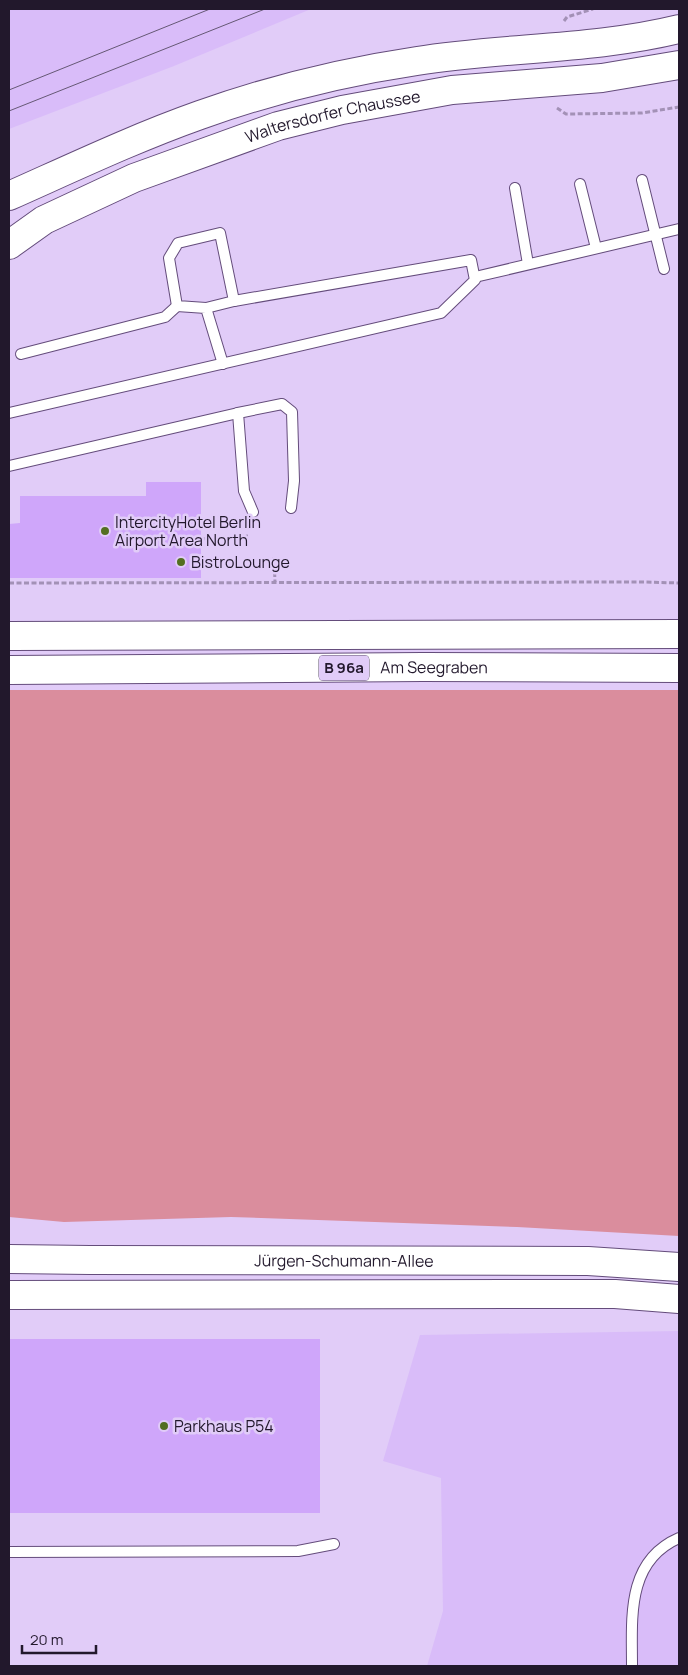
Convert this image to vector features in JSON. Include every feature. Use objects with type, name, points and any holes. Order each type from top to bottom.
[{"type":"main road","points":[[9,196],[122,146],[201,115],[273,92],[345,73],[419,60],[613,42],[679,29]]},
{"type":"main road","name":"Waltersdorfer Chaussee","points":[[9,245],[44,220],[134,178],[216,147],[287,124],[342,110],[452,90],[602,78],[679,65]]},
{"type":"main road","name":"Am Seegraben","points":[[9,636],[679,634]]},
{"type":"main road","name":"Am Seegraben","points":[[9,670],[423,667],[679,668]]},
{"type":"main road","name":"Jürgen-Schumann-Allee","points":[[9,1259],[588,1261],[679,1267]]},
{"type":"main road","name":"Jürgen-Schumann-Allee","points":[[9,1295],[615,1294],[679,1299]]},
{"type":"lane","points":[[642,180],[664,269]]},
{"type":"lane","points":[[580,184],[596,248]]},
{"type":"lane","points":[[515,188],[528,264]]},
{"type":"lane","points":[[475,277],[679,229]]},
{"type":"lane","points":[[177,306],[169,258],[178,243],[220,233],[234,301]]},
{"type":"lane","points":[[9,413],[441,313],[475,280],[475,277],[471,260],[234,301],[206,308],[177,306],[165,317],[21,354]]},
{"type":"lane","points":[[206,308],[223,364]]},
{"type":"lane","points":[[9,466],[282,404],[292,412],[294,481],[291,508]]},
{"type":"lane","points":[[238,413],[244,491],[253,512]]},
{"type":"lane","points":[[632,1666],[632,1608],[636,1588],[644,1569],[654,1554],[668,1543],[679,1538]]},
{"type":"lane","points":[[9,1552],[298,1551],[334,1544]]},
{"type":"path","points":[[560,28],[567,17],[593,9]]},
{"type":"path","points":[[554,106],[566,114],[642,113],[679,107]]},
{"type":"path","points":[[201,539],[248,536]]},
{"type":"path","points":[[274,557],[275,582]]},
{"type":"path","points":[[9,583],[679,583]]},
{"type":"shaded area","points":[[9,9],[311,9],[174,66],[9,129]]},
{"type":"shaded area","points":[[9,690],[679,690],[679,1236],[517,1227],[231,1217],[64,1222],[9,1217]]},
{"type":"shaded area","points":[[679,1331],[679,1666],[427,1666],[443,1611],[441,1478],[383,1461],[420,1335]]},
{"type":"building","name":"IntercityHotel Berlin Airport Area North","points":[[146,482],[201,482],[201,578],[9,578],[9,524],[20,523],[20,496],[146,496]]},
{"type":"building","name":"Parkhaus P54","points":[[9,1339],[320,1339],[320,1513],[9,1513]]},
{"type":"tram line","points":[[9,90],[210,9]]},
{"type":"tram line","points":[[9,111],[265,9]]},
{"type":"place","name":"IntercityHotel Berlin Airport Area North","points":[[105,531]]},
{"type":"place","name":"BistroLounge","points":[[181,562]]},
{"type":"place","name":"Parkhaus P54","points":[[164,1426]]}]
